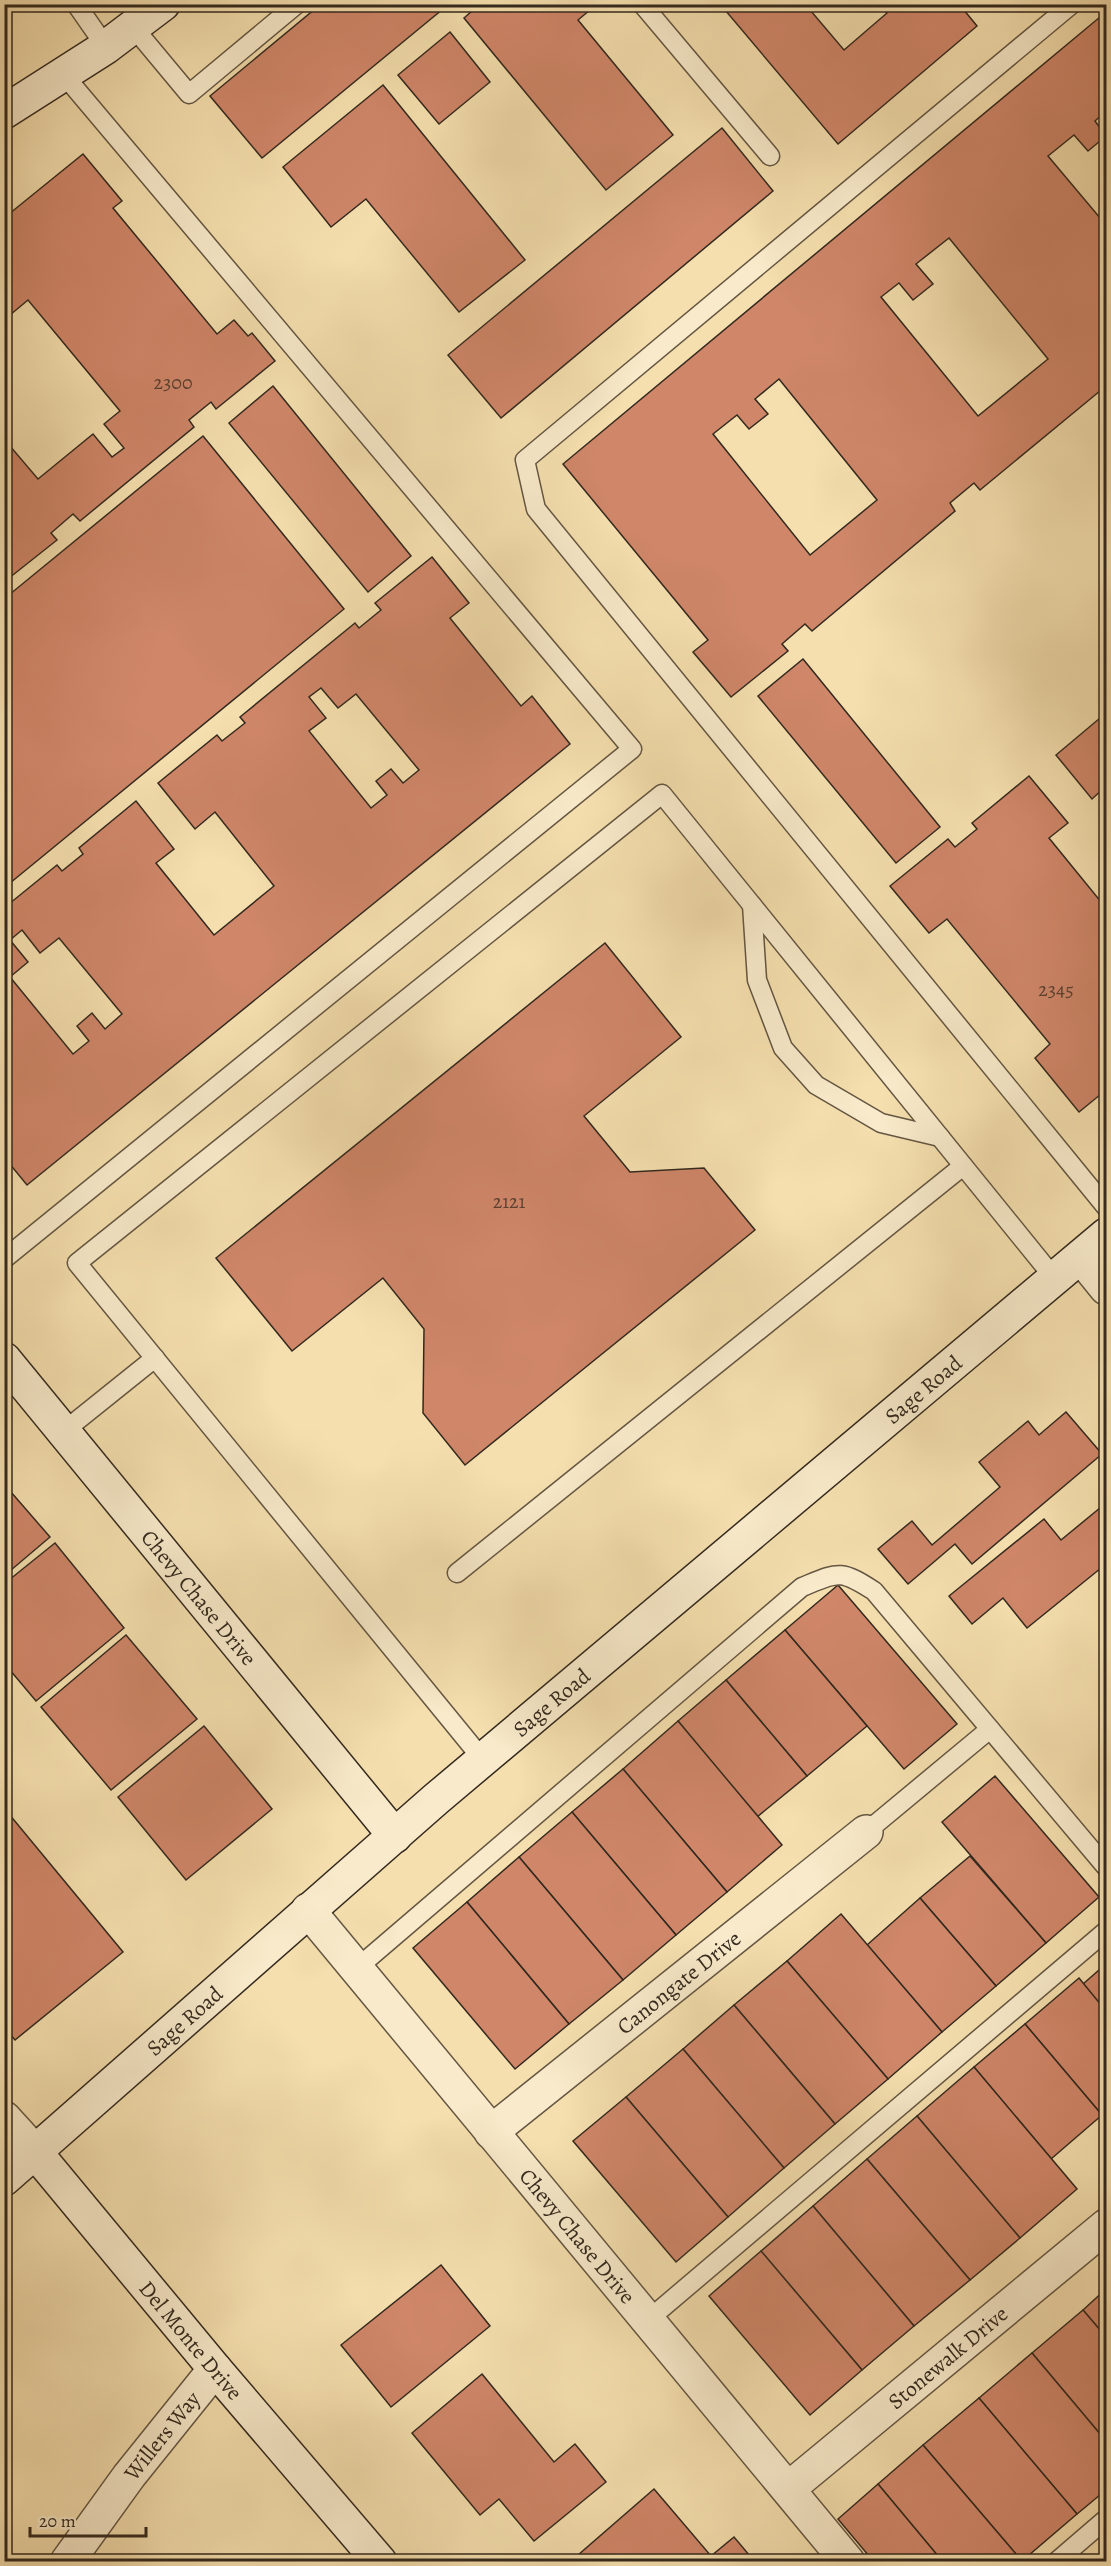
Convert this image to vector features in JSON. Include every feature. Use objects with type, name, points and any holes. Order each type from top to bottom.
[{"type":"street","points":[[4,112],[134,28],[163,4]]},
{"type":"street","name":"Sage Road","points":[[4,2179],[308,1910],[1107,1235]]},
{"type":"street","points":[[1081,1257],[1107,1288]]},
{"type":"street","name":"Chevy Chase Drive","points":[[4,1359],[395,1836]]},
{"type":"street","name":"Canongate Drive","points":[[491,2132],[866,1832]]},
{"type":"street","name":"Chevy Chase Drive","points":[[308,1910],[848,2562]]},
{"type":"street","name":"Del Monte Drive","points":[[4,2118],[36,2153],[215,2369],[380,2562]]},
{"type":"street","name":"Stonewalk Drive","points":[[788,2489],[1107,2226]]},
{"type":"street","name":"Willers Way","points":[[67,2562],[129,2476],[215,2369]]},
{"type":"lane","points":[[76,4],[106,47]]},
{"type":"lane","points":[[134,28],[189,94],[297,4]]},
{"type":"lane","points":[[642,4],[770,156]]},
{"type":"lane","points":[[1072,4],[525,460],[536,509],[1107,1207]]},
{"type":"lane","points":[[4,1259],[633,749],[64,75]]},
{"type":"lane","points":[[484,1761],[78,1263],[662,794],[1055,1279]]},
{"type":"lane","points":[[752,905],[756,980],[783,1048],[816,1085],[881,1123],[940,1137]]},
{"type":"lane","points":[[458,1573],[963,1166]]},
{"type":"lane","points":[[64,1431],[155,1358]]},
{"type":"lane","points":[[356,1969],[802,1587],[831,1575],[850,1575],[874,1591],[1107,1867]]},
{"type":"lane","points":[[866,1832],[990,1730]]},
{"type":"lane","points":[[648,2320],[1107,1931]]},
{"type":"lane","points":[[1056,2562],[1107,2519]]},
{"type":"building","points":[[321,4],[449,4],[262,158],[210,96]]},
{"type":"building","points":[[480,4],[597,4],[578,20],[673,135],[606,190],[464,18]]},
{"type":"building","points":[[720,4],[805,4],[844,50],[887,13],[879,4],[959,4],[977,26],[838,144]]},
{"type":"building","points":[[1106,12],[1106,111],[1095,121],[1106,136],[1088,151],[1074,135],[1048,156],[1106,225],[1106,386],[980,490],[974,483],[950,503],[955,511],[812,631],[805,624],[782,644],[788,651],[731,697],[693,652],[708,640],[563,464]],"holes":[[[949,238],[1048,359],[978,416],[881,297],[899,283],[913,300],[933,284],[916,264]],[[779,379],[877,500],[810,555],[713,434],[737,415],[749,429],[768,414],[755,399]]]},
{"type":"building","points":[[450,32],[490,82],[439,124],[398,75]]},
{"type":"building","points":[[383,85],[525,260],[459,312],[366,199],[331,227],[283,167]]},
{"type":"building","points":[[722,128],[773,191],[501,418],[448,355]]},
{"type":"building","points":[[83,154],[122,201],[113,208],[217,334],[234,320],[248,336],[252,333],[275,361],[216,409],[211,402],[189,420],[194,427],[80,521],[73,514],[51,533],[57,540],[4,582],[4,439],[38,479],[93,434],[112,457],[124,448],[104,424],[120,411],[28,300],[4,320],[4,218]]},
{"type":"building","points":[[273,386],[411,556],[368,592],[229,423]]},
{"type":"building","points":[[203,436],[344,609],[4,888],[4,599]]},
{"type":"building","points":[[432,557],[469,603],[450,618],[521,706],[532,696],[570,744],[27,1185],[4,1157],[4,908],[57,865],[62,871],[83,854],[79,848],[136,801],[174,849],[156,863],[214,935],[274,886],[215,812],[195,829],[158,783],[217,735],[222,741],[245,723],[240,717],[355,623],[359,628],[381,610],[375,603]],"holes":[[[321,688],[338,708],[356,694],[419,770],[403,783],[391,769],[376,781],[387,795],[371,808],[309,731],[326,718],[309,697]],[[22,930],[40,953],[59,938],[122,1014],[105,1029],[92,1013],[77,1026],[89,1041],[73,1054],[10,977],[28,962],[10,940]]]},
{"type":"building","points":[[803,659],[940,827],[896,863],[758,696]]},
{"type":"building","points":[[1106,713],[1106,786],[1092,799],[1056,755]]},
{"type":"building","points":[[1029,776],[1068,823],[1049,838],[1106,908],[1106,1090],[1079,1112],[1035,1058],[1050,1044],[947,919],[929,933],[890,886],[948,839],[955,847],[977,829],[972,823]]},
{"type":"building","points":[[605,943],[681,1037],[584,1116],[630,1172],[704,1168],[755,1230],[465,1465],[423,1413],[424,1329],[383,1278],[292,1351],[216,1258]]},
{"type":"building","points":[[1066,1412],[1102,1454],[972,1564],[955,1544],[908,1584],[878,1549],[912,1521],[932,1545],[1000,1487],[979,1462],[1028,1421],[1039,1435]]},
{"type":"building","points":[[4,1484],[50,1537],[4,1576]]},
{"type":"building","points":[[1106,1503],[1106,1564],[1027,1628],[1003,1598],[972,1624],[949,1596],[1044,1519],[1061,1540]]},
{"type":"building","points":[[55,1543],[124,1628],[36,1701],[4,1663],[4,1584]]},
{"type":"building","points":[[838,1585],[957,1724],[904,1769],[785,1630]]},
{"type":"building","points":[[785,1630],[867,1726],[807,1776],[726,1680]]},
{"type":"building","points":[[126,1635],[197,1719],[111,1790],[41,1707]]},
{"type":"building","points":[[726,1680],[807,1776],[757,1817],[678,1721]]},
{"type":"building","points":[[678,1721],[782,1845],[727,1892],[623,1769]]},
{"type":"building","points":[[204,1726],[272,1809],[186,1880],[118,1797]]},
{"type":"building","points":[[623,1769],[727,1892],[676,1935],[572,1812]]},
{"type":"building","points":[[995,1776],[1099,1897],[1046,1943],[942,1822]]},
{"type":"building","points":[[4,1808],[123,1952],[15,2040],[4,2027]]},
{"type":"building","points":[[572,1812],[676,1935],[623,1980],[519,1857]]},
{"type":"building","points":[[970,1856],[1046,1943],[996,1986],[920,1898]]},
{"type":"building","points":[[519,1857],[623,1980],[569,2024],[467,1902]]},
{"type":"building","points":[[920,1898],[996,1986],[942,2032],[867,1945]]},
{"type":"building","points":[[467,1902],[569,2024],[515,2069],[413,1948]]},
{"type":"building","points":[[841,1914],[942,2032],[888,2079],[787,1961]]},
{"type":"building","points":[[787,1961],[888,2079],[835,2124],[734,2005]]},
{"type":"building","points":[[1106,1964],[1106,2011],[1083,1984]]},
{"type":"building","points":[[1079,1978],[1106,2011],[1106,2112],[1102,2115],[1025,2024]]},
{"type":"building","points":[[734,2005],[835,2124],[784,2168],[683,2049]]},
{"type":"building","points":[[1025,2024],[1102,2115],[1051,2159],[974,2067]]},
{"type":"building","points":[[683,2049],[784,2168],[728,2217],[626,2097]]},
{"type":"building","points":[[974,2067],[1077,2189],[1020,2238],[917,2116]]},
{"type":"building","points":[[626,2097],[728,2217],[676,2262],[573,2141]]},
{"type":"building","points":[[917,2116],[1020,2238],[970,2280],[867,2159]]},
{"type":"building","points":[[867,2159],[970,2280],[914,2326],[813,2206]]},
{"type":"building","points":[[813,2206],[914,2326],[862,2370],[761,2251]]},
{"type":"building","points":[[761,2251],[862,2370],[810,2415],[709,2296]]},
{"type":"building","points":[[441,2265],[490,2326],[391,2407],[341,2345]]},
{"type":"building","points":[[1106,2289],[1106,2337],[1083,2310]]},
{"type":"building","points":[[1083,2310],[1106,2337],[1106,2441],[1032,2353]]},
{"type":"building","points":[[1032,2353],[1106,2441],[1106,2490],[1077,2514],[979,2398]]},
{"type":"building","points":[[482,2374],[554,2462],[575,2444],[606,2482],[534,2541],[499,2499],[480,2515],[412,2433]]},
{"type":"building","points":[[979,2398],[1077,2514],[1022,2561],[923,2445]]},
{"type":"building","points":[[923,2445],[1022,2561],[943,2562],[878,2484]]},
{"type":"building","points":[[878,2484],[943,2562],[874,2562],[838,2519]]},
{"type":"building","points":[[654,2489],[711,2556],[734,2537],[755,2562],[570,2562]]}]
